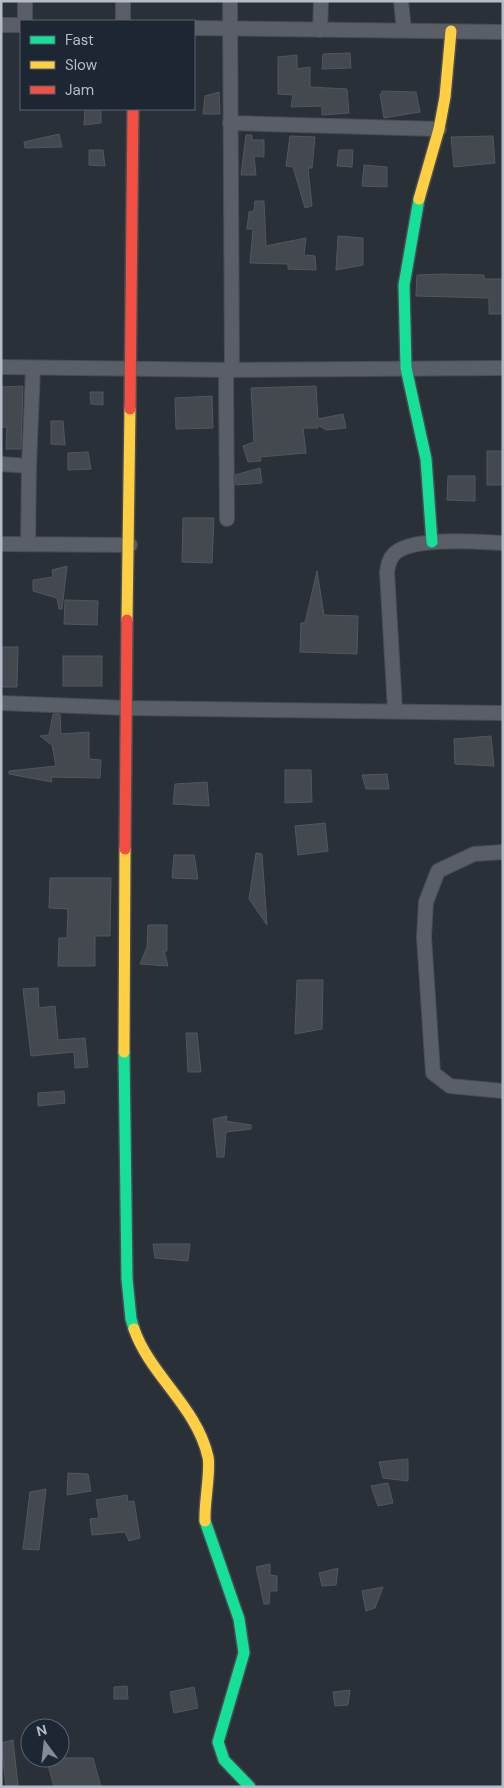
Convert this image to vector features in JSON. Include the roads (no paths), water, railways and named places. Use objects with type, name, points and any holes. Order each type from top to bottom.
[{"type":"street","points":[[24,20],[25,1]]},
{"type":"street","points":[[123,20],[124,1]]},
{"type":"street","points":[[227,519],[230,1]]},
{"type":"street","points":[[320,30],[321,1]]},
{"type":"street","points":[[401,1],[404,30]]},
{"type":"street","points":[[1,25],[20,25]]},
{"type":"street","points":[[195,28],[503,32]]},
{"type":"street","points":[[432,542],[426,459],[406,368],[404,286],[418,203],[439,129],[445,97],[451,31]]},
{"type":"street","points":[[133,110],[132,369],[124,1010],[127,1279],[131,1319],[141,1348],[185,1408],[205,1445],[209,1460],[204,1503],[205,1526],[239,1620],[244,1653],[218,1742],[224,1760],[243,1782],[250,1787]]},
{"type":"street","points":[[230,123],[439,129]]},
{"type":"street","points":[[1,367],[229,370],[503,368]]},
{"type":"street","points":[[28,544],[33,368]]},
{"type":"street","points":[[1,464],[29,466]]},
{"type":"street","points":[[395,710],[389,561],[401,549],[432,542],[503,543]]},
{"type":"street","points":[[1,544],[130,545]]},
{"type":"street","points":[[1,703],[128,708],[395,710],[503,713]]},
{"type":"street","points":[[503,852],[474,854],[438,871],[426,902],[424,937],[433,1073],[450,1086],[503,1091]]}]
